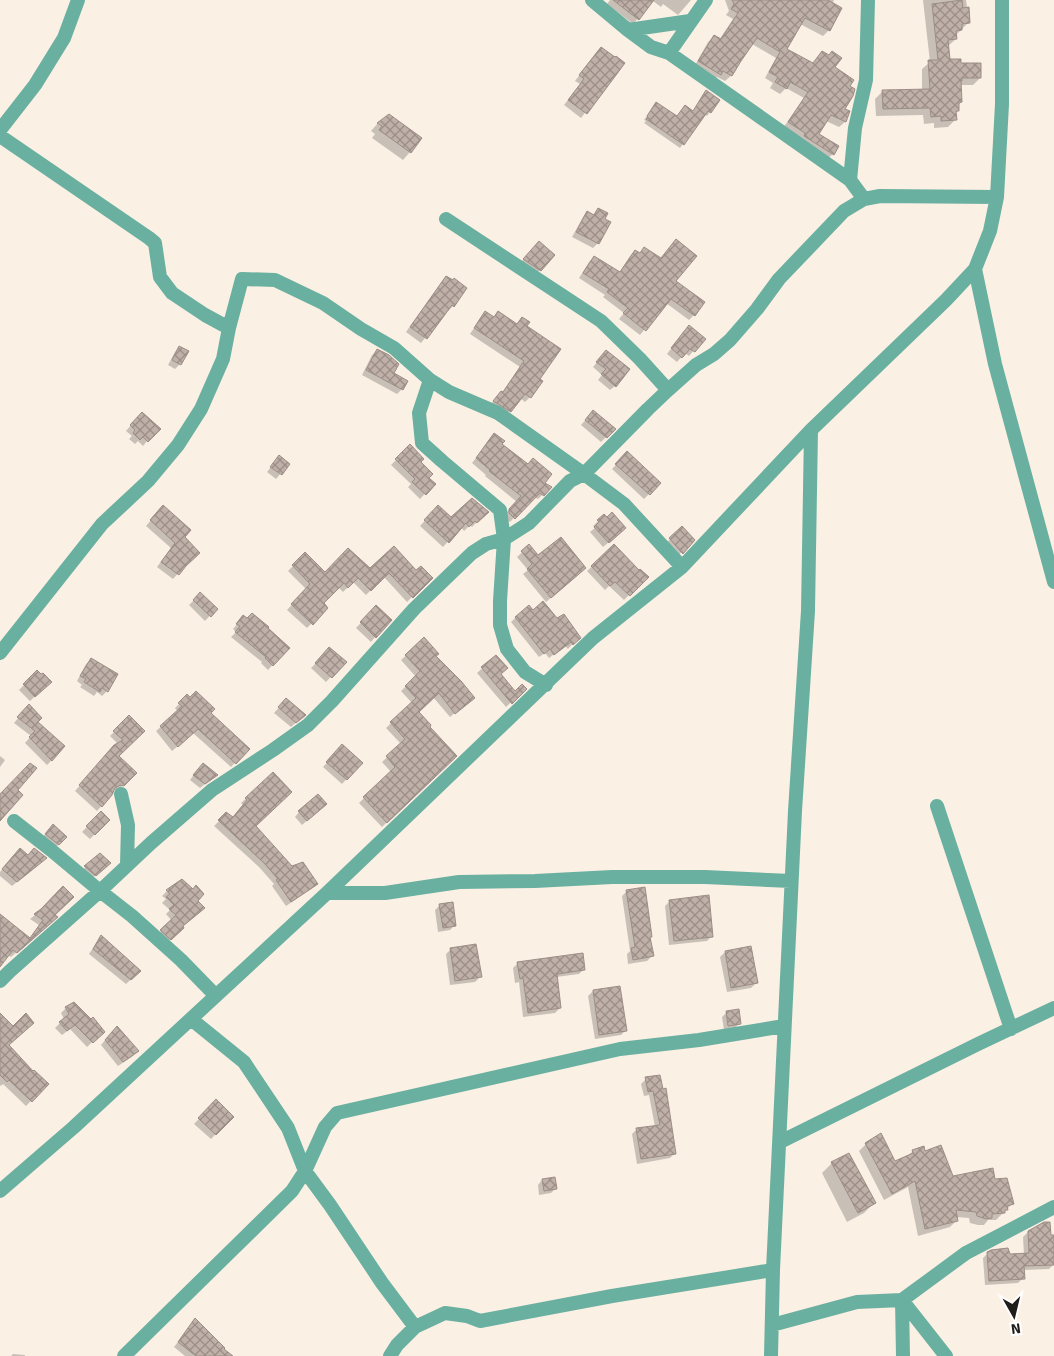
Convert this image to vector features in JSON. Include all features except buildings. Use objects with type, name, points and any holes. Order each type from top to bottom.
[{"type":"street","points":[[0,130],[35,85],[64,38],[78,0]]},
{"type":"street","points":[[592,0],[651,47],[669,53],[850,180],[864,199]]},
{"type":"street","points":[[669,53],[706,0]]},
{"type":"street","points":[[850,180],[855,128],[866,80],[868,0]]},
{"type":"street","points":[[0,1191],[74,1127],[192,1019],[546,685],[593,638],[682,567],[811,430],[946,300],[974,269],[990,232],[997,196],[1002,104],[1002,0]]},
{"type":"street","points":[[628,30],[690,21]]},
{"type":"street","points":[[0,136],[149,238],[155,244],[160,277],[172,293],[205,316],[229,328]]},
{"type":"street","points":[[0,982],[151,843],[212,790],[308,725],[332,701],[414,609],[472,553],[486,544],[504,539],[528,523],[570,482],[584,474],[648,408],[696,366],[730,340],[757,309],[779,279],[844,211],[864,199],[880,196],[997,196]]},
{"type":"street","points":[[446,219],[601,321],[668,390]]},
{"type":"street","points":[[974,269],[995,364],[1054,582]]},
{"type":"street","points":[[0,653],[102,524],[148,481],[178,445],[201,409],[223,359],[242,279],[275,280],[323,303],[361,329],[394,348],[430,380],[449,392],[498,413],[624,504],[682,567]]},
{"type":"street","points":[[430,380],[419,413],[422,443],[500,510],[504,539],[500,625],[507,649],[525,672],[546,685]]},
{"type":"street","points":[[771,1356],[773,1270],[791,880],[808,611],[811,430]]},
{"type":"street","points":[[121,794],[128,825],[127,865]]},
{"type":"street","points":[[937,806],[1011,1029]]},
{"type":"street","points":[[14,821],[132,916],[181,960],[216,996]]},
{"type":"street","points":[[327,893],[385,893],[459,882],[612,877],[791,880]]},
{"type":"street","points":[[780,1142],[1054,1008]]},
{"type":"street","points":[[192,1019],[244,1062],[288,1128],[305,1171],[382,1283],[415,1327]]},
{"type":"street","points":[[124,1356],[292,1191],[305,1171],[325,1127],[337,1114],[620,1049],[699,1040],[784,1026]]},
{"type":"street","points":[[772,1325],[857,1302],[902,1300],[966,1253],[1054,1207]]},
{"type":"street","points":[[390,1356],[397,1345],[415,1327],[445,1314],[467,1316],[480,1321],[612,1296],[773,1270]]},
{"type":"street","points":[[902,1300],[903,1356]]},
{"type":"street","points":[[902,1300],[946,1356]]}]
